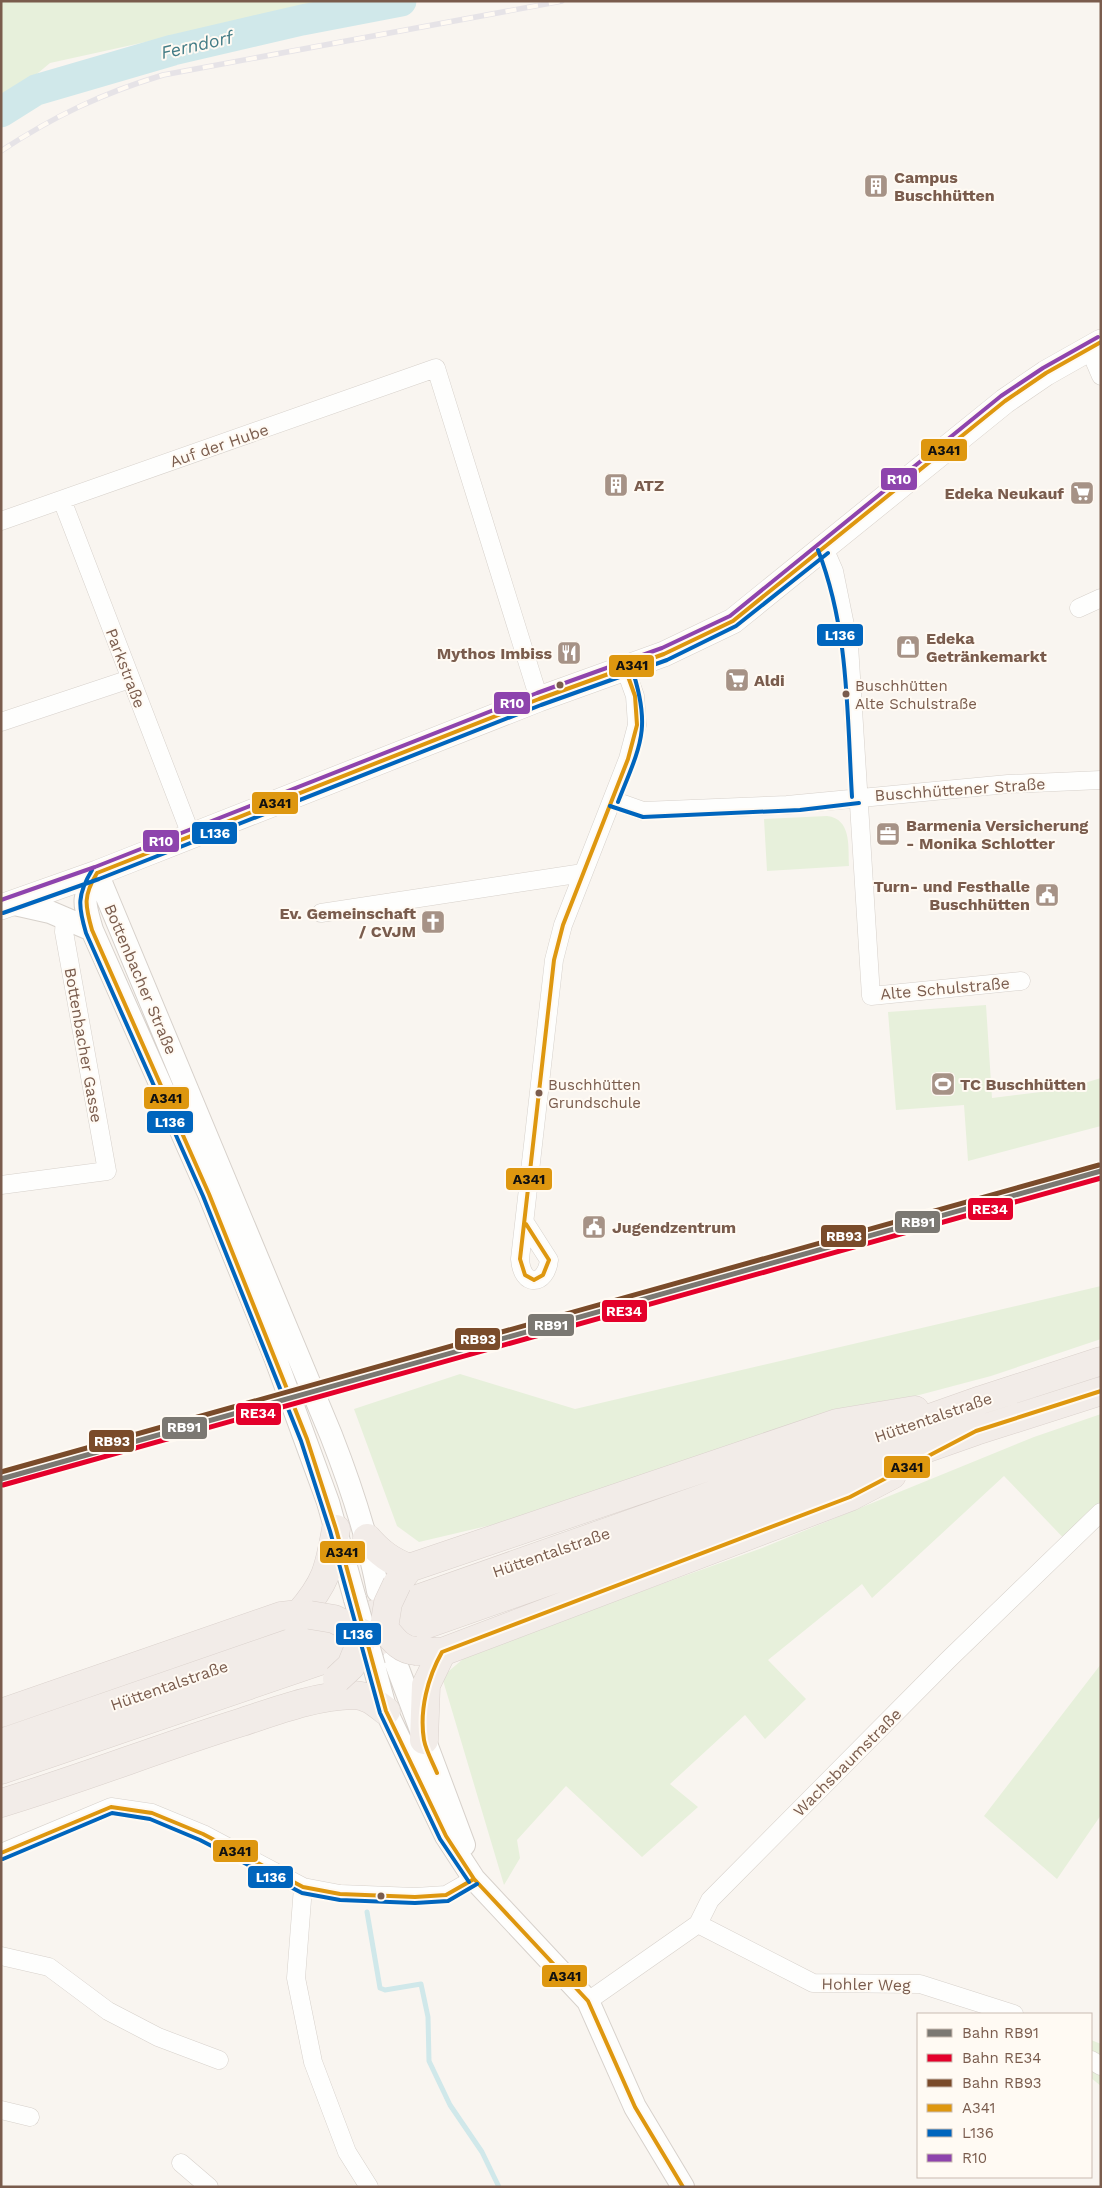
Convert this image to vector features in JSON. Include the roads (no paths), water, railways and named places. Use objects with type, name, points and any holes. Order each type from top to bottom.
[{"type":"highway","name":"Hüttentalstraße","points":[[1,1743],[386,1610],[981,1400],[1101,1360]]},
{"type":"highway","name":"Hüttentalstraße","points":[[1,1770],[393,1636],[976,1431],[1101,1391]]},
{"type":"highway","points":[[316,1699],[351,1666],[383,1626],[837,1422],[981,1400]]},
{"type":"highway","points":[[1,1713],[281,1616],[305,1614],[383,1626],[850,1497],[976,1431]]},
{"type":"highway","points":[[305,1614],[327,1572],[336,1529]]},
{"type":"highway","points":[[367,1538],[379,1552],[391,1561],[383,1626],[426,1685],[424,1740]]},
{"type":"highway","points":[[1,1803],[194,1737],[316,1699],[363,1696],[372,1700],[386,1711]]},
{"type":"main road","points":[[6,905],[97,873],[429,744],[539,699],[664,654],[733,621],[1006,401],[1046,373],[1095,345]]},
{"type":"street","points":[[1095,345],[1101,376]]},
{"type":"street","name":"Auf der Hube","points":[[1,521],[442,366],[539,699]]},
{"type":"street","name":"Parkstraße","points":[[62,500],[191,835]]},
{"type":"street","name":"Alte Schulstraße","points":[[824,548],[834,570],[849,645],[871,996],[1021,981]]},
{"type":"street","points":[[1079,608],[1101,598]]},
{"type":"street","points":[[526,1224],[554,960],[563,925],[612,800],[638,725],[634,696],[625,668]]},
{"type":"street","points":[[1,722],[130,679]]},
{"type":"street","name":"Buschhüttener Straße","points":[[612,800],[643,810],[800,804],[1008,784],[1101,780]]},
{"type":"street","name":"Bottenbacher Straße","points":[[97,873],[86,891],[84,906],[92,930],[209,1194],[275,1357],[307,1440],[336,1529],[383,1626],[424,1740],[460,1830],[474,1880]]},
{"type":"street","name":"Bottenbacher Straße","points":[[97,873],[332,1435],[353,1491],[367,1538]]},
{"type":"street","points":[[321,913],[583,873]]},
{"type":"street","points":[[6,905],[66,918],[92,930]]},
{"type":"street","name":"Bottenbacher Gasse","points":[[1,1185],[107,1172],[64,932],[66,918]]},
{"type":"street","name":"Wachsbaumstraße","points":[[588,2001],[698,1924],[710,1900],[948,1660],[1101,1512]]},
{"type":"street","name":"Bottenbacher Straße","points":[[383,1626],[386,1711],[446,1836],[474,1880],[588,2001],[635,2107],[683,2187]]},
{"type":"street","points":[[1,1853],[111,1807],[152,1813],[194,1830],[303,1888],[340,1894],[415,1897],[446,1895],[474,1880]]},
{"type":"street","points":[[303,1888],[296,1978],[313,2062],[347,2152],[369,2187]]},
{"type":"street","name":"Hohler Weg","points":[[698,1924],[813,1983],[920,1984],[1009,2013]]},
{"type":"street","points":[[1,1956],[49,1967],[108,2010],[158,2037],[219,2060]]},
{"type":"street","points":[[1,2110],[30,2117]]},
{"type":"street","points":[[181,2163],[209,2187]]},
{"type":"waterway","name":"Ferndorf","points":[[1,112],[36,90],[173,50],[302,20],[401,1]]},
{"type":"waterway","points":[[367,1912],[380,1988],[385,1990],[421,1984],[428,2017],[429,2061],[450,2105],[482,2152],[499,2187]]},
{"type":"railway","points":[[1,151],[40,127],[79,107],[163,75],[562,1]]},
{"type":"rail line","name":"RB93","points":[[1,1472],[1099,1165]]},
{"type":"rail line","name":"RB91","points":[[1,1479],[1101,1171]]},
{"type":"rail line","name":"RE34","points":[[3,1485],[1101,1178]]},
{"type":"place","name":"Campus Buschhütten","points":[[876,186]]},
{"type":"place","name":"ATZ","points":[[616,485]]},
{"type":"place","name":"Edeka Neukauf","points":[[1082,493]]},
{"type":"place","name":"Edeka Getränkemarkt","points":[[908,647]]},
{"type":"place","name":"Mythos Imbiss","points":[[569,653]]},
{"type":"place","name":"Aldi","points":[[737,680]]},
{"type":"place","name":"Buschhütten Alte Schulstraße","points":[[846,694]]},
{"type":"place","name":"Barmenia Versicherung - Monika Schlotter","points":[[888,834]]},
{"type":"place","name":"Turn- und Festhalle Buschhütten","points":[[1047,895]]},
{"type":"place","name":"Ev. Gemeinschaft / CVJM","points":[[433,922]]},
{"type":"place","name":"TC Buschhütten","points":[[943,1084]]},
{"type":"place","name":"Buschhütten Grundschule","points":[[539,1093]]},
{"type":"place","name":"Jugendzentrum","points":[[594,1227]]}]
